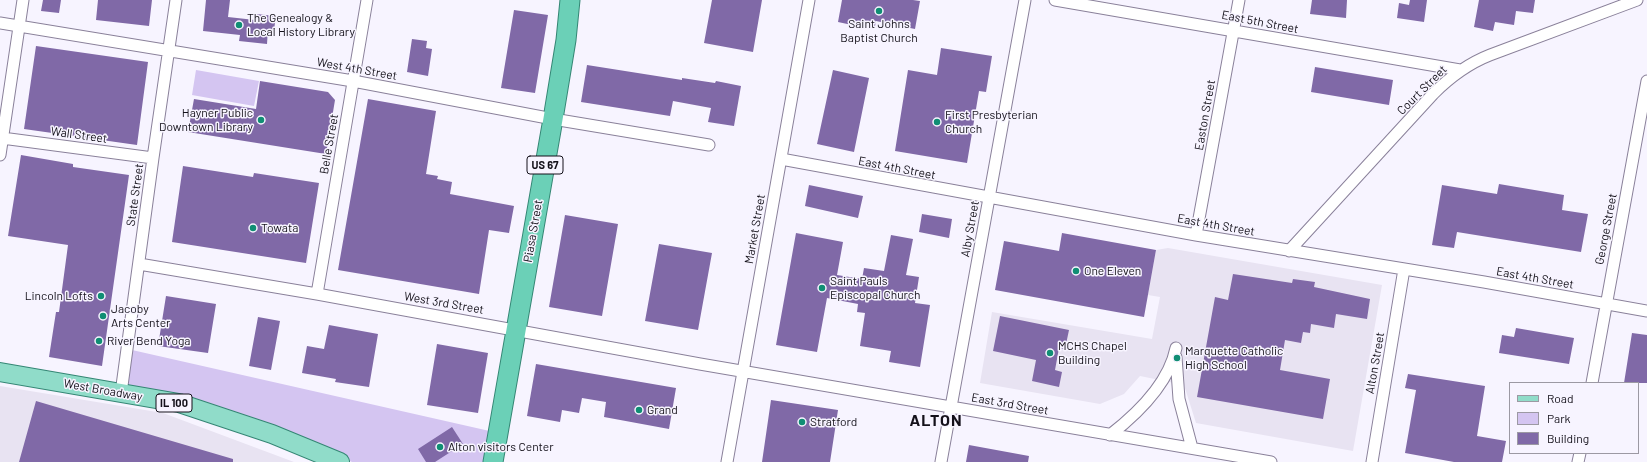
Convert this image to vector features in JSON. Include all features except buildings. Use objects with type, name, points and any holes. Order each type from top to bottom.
[{"type":"highway","name":"Piasa Street","points":[[490,459],[553,119],[566,40],[570,0]]},
{"type":"main road","name":"West Broadway","points":[[0,372],[179,403],[272,434],[340,462]]},
{"type":"street","points":[[0,155],[23,0]]},
{"type":"street","name":"State Street","points":[[121,393],[176,0]]},
{"type":"street","name":"Belle Street","points":[[317,294],[367,0]]},
{"type":"street","name":"Market Street","points":[[727,462],[809,0]]},
{"type":"street","name":"Alby Street","points":[[941,462],[1024,0]]},
{"type":"street","name":"East 5th Street","points":[[1055,0],[1460,70]]},
{"type":"street","name":"Easton Street","points":[[1196,235],[1239,0]]},
{"type":"street","name":"Court Street","points":[[1289,251],[1433,94],[1460,70],[1474,61],[1637,0]]},
{"type":"street","name":"West 4th Street","points":[[0,23],[353,81],[553,119],[709,145]]},
{"type":"street","name":"George Street","points":[[1592,382],[1645,104],[1647,81]]},
{"type":"street","name":"Wall Street","points":[[2,138],[153,158]]},
{"type":"street","name":"East 4th Street","points":[[780,159],[1196,235],[1647,311]]},
{"type":"street","name":"West 3rd Street","points":[[139,264],[515,329],[743,372]]},
{"type":"street","name":"Alton Street","points":[[1372,462],[1404,269]]},
{"type":"street","points":[[1110,434],[1128,421],[1145,403],[1168,370],[1174,359],[1176,348],[1179,399],[1192,448]]},
{"type":"street","name":"East 3rd Street","points":[[743,372],[1271,462]]},
{"type":"shaded area","name":"Marquette Catholic High School","points":[[1168,248],[1382,285],[1353,451],[1196,423],[1184,385],[1140,376],[1124,394],[1100,404],[980,383],[992,312],[1152,339],[1160,297],[1148,295],[1156,250]]},
{"type":"shaded area","points":[[0,386],[163,413],[294,462],[0,462]]},
{"type":"green space","points":[[196,70],[259,81],[254,106],[192,95]]},
{"type":"green space","points":[[132,350],[494,432],[488,462],[352,462],[313,445],[127,388]]},
{"type":"place","name":"Saint Johns Baptist Church","points":[[879,11]]},
{"type":"place","name":"The Genealogy & Local History Library","points":[[239,25]]},
{"type":"place","name":"Hayner Public Downtown Library","points":[[261,120]]},
{"type":"place","name":"First Presbyterian Church","points":[[937,122]]},
{"type":"place","name":"Towata","points":[[253,228]]},
{"type":"place","name":"One Eleven","points":[[1076,271]]},
{"type":"place","name":"Saint Pauls Episcopal Church","points":[[822,288]]},
{"type":"place","name":"Lincoln Lofts","points":[[101,296]]},
{"type":"place","name":"Jacoby Arts Center","points":[[103,316]]},
{"type":"place","name":"River Bend Yoga","points":[[99,341]]},
{"type":"place","name":"MCHS Chapel Building","points":[[1050,353]]},
{"type":"place","name":"Marquette Catholic High School","points":[[1177,358]]},
{"type":"place","name":"Grand","points":[[639,410]]},
{"type":"place","name":"Stratford","points":[[802,422]]},
{"type":"place","name":"Alton visitors Center","points":[[440,447]]},
{"type":"district","name":"ALTON","points":[[936,421]]}]
